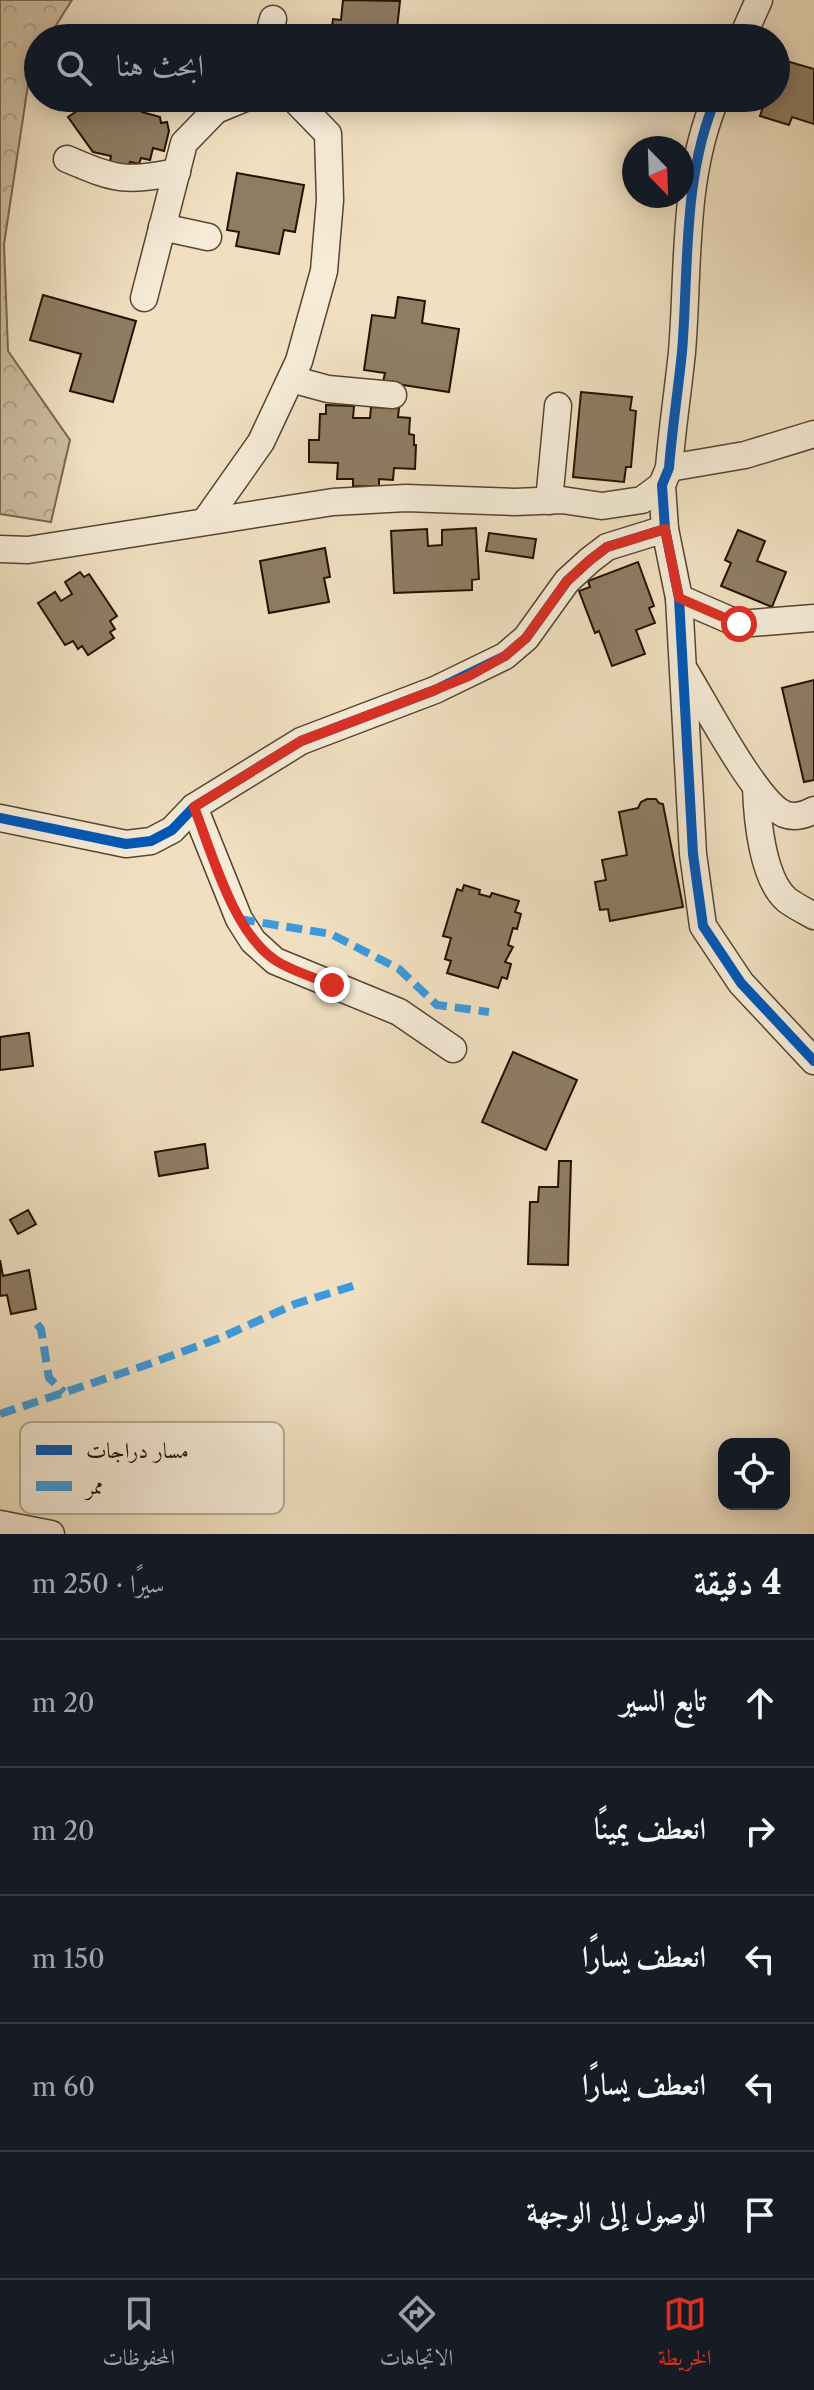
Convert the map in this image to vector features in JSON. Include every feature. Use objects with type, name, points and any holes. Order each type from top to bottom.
[{"type":"street","points":[[748,24],[759,0]]},
{"type":"street","points":[[144,298],[184,143],[214,112]]},
{"type":"street","points":[[206,520],[261,442],[291,379],[324,271],[330,200],[328,134],[307,112]]},
{"type":"street","points":[[710,112],[691,196],[682,355],[665,477],[665,529],[679,598],[693,854],[703,926],[741,983],[814,1061]]},
{"type":"street","points":[[67,159],[114,178],[136,179],[177,172]]},
{"type":"street","points":[[162,227],[208,237]]},
{"type":"street","points":[[291,379],[328,389],[393,395]]},
{"type":"street","points":[[549,501],[558,406]]},
{"type":"street","points":[[0,549],[28,550],[333,502],[406,498],[549,501],[602,506],[642,500],[665,477],[814,434]]},
{"type":"street","points":[[0,818],[126,844],[151,841],[172,830],[194,807],[301,741],[469,676],[505,656],[526,638],[567,581],[590,560],[607,547],[665,529]]},
{"type":"street","points":[[679,598],[739,624],[814,618]]},
{"type":"street","points":[[683,668],[756,787],[774,807],[786,815],[797,816],[814,810]]},
{"type":"street","points":[[756,787],[762,845],[771,873],[785,898],[814,916]]},
{"type":"street","points":[[194,807],[239,919],[253,941],[275,961],[399,1012],[453,1049]]},
{"type":"street","points":[[0,1524],[51,1534]]},
{"type":"green space","points":[[0,0],[72,0],[57,24],[24,24],[24,111],[4,244],[8,351],[70,440],[51,522],[0,514]]},
{"type":"building","points":[[343,0],[400,1],[398,24],[332,24],[333,19],[341,20]]},
{"type":"building","points":[[790,62],[814,69],[814,124],[792,117],[789,125],[760,116],[761,112],[790,112]]},
{"type":"building","points":[[75,112],[142,112],[160,117],[161,123],[167,122],[169,131],[164,151],[153,148],[150,160],[141,158],[139,164],[130,162],[129,166],[110,162],[111,156],[93,152],[68,117]]},
{"type":"building","points":[[237,173],[304,185],[295,232],[284,230],[279,254],[236,246],[239,232],[227,230]]},
{"type":"building","points":[[43,295],[136,321],[113,402],[70,391],[81,354],[30,340]]},
{"type":"building","points":[[398,297],[425,301],[422,323],[459,329],[449,392],[383,382],[385,373],[364,370],[372,315],[395,318]]},
{"type":"building","points":[[581,392],[632,397],[630,410],[636,411],[631,467],[626,467],[624,482],[573,477]]},
{"type":"building","points":[[326,405],[354,406],[353,418],[370,418],[371,407],[399,408],[398,417],[410,418],[409,434],[414,435],[416,445],[415,469],[394,468],[393,480],[379,479],[379,487],[353,486],[353,479],[337,479],[338,463],[309,462],[309,440],[319,440],[320,414],[326,414]]},
{"type":"building","points":[[476,528],[479,579],[472,580],[472,590],[394,593],[391,531],[427,529],[428,546],[442,545],[442,530]]},
{"type":"building","points":[[738,530],[765,541],[757,561],[786,572],[772,607],[721,586],[731,563],[725,560]]},
{"type":"building","points":[[489,533],[536,539],[533,558],[486,551]]},
{"type":"building","points":[[325,548],[330,577],[324,578],[329,602],[269,613],[260,561]]},
{"type":"building","points":[[638,562],[654,606],[649,608],[655,623],[636,630],[645,654],[612,666],[579,591],[590,587],[588,581]]},
{"type":"building","points":[[80,572],[84,577],[89,574],[117,616],[110,621],[115,629],[110,632],[114,638],[88,655],[82,646],[78,649],[73,641],[65,645],[38,603],[55,592],[61,601],[72,594],[65,582]]},
{"type":"building","points":[[814,680],[814,780],[804,782],[782,688]]},
{"type":"building","points":[[647,799],[656,799],[663,804],[683,907],[610,921],[608,909],[600,910],[595,882],[606,880],[602,860],[627,855],[619,812],[638,808]]},
{"type":"building","points":[[464,885],[480,890],[479,894],[490,897],[492,893],[519,901],[515,912],[521,914],[517,929],[513,928],[508,945],[513,947],[505,962],[511,964],[507,979],[502,977],[498,988],[447,973],[451,961],[445,959],[451,938],[443,936],[457,889],[462,891]]},
{"type":"building","points":[[29,1033],[33,1066],[0,1070],[0,1037]]},
{"type":"building","points":[[513,1052],[577,1080],[546,1150],[482,1122]]},
{"type":"building","points":[[205,1144],[208,1168],[159,1176],[155,1152]]},
{"type":"building","points":[[559,1161],[571,1161],[568,1265],[528,1264],[530,1202],[538,1202],[539,1187],[558,1187]]},
{"type":"building","points":[[28,1210],[36,1224],[18,1234],[10,1220]]},
{"type":"building","points":[[0,1260],[3,1276],[29,1270],[36,1309],[11,1314],[7,1295],[0,1296]]},
{"type":"marked path","points":[[239,919],[331,934],[399,969],[437,1005],[489,1012]]},
{"type":"marked path","points":[[0,1414],[149,1364],[220,1338],[295,1304],[359,1284]]},
{"type":"marked path","points":[[37,1324],[41,1329],[49,1378],[64,1392]]},
{"type":"cycle path","points":[[711,112],[692,191],[682,352],[669,468],[662,485],[665,529],[679,598],[693,854],[703,926],[741,983],[814,1061]]},
{"type":"cycle path","points":[[0,818],[126,844],[151,841],[172,830],[194,807],[301,741],[435,690],[505,656],[526,638],[567,581],[590,560],[607,547],[665,529]]},
{"type":"route","points":[[332,985],[275,961],[253,941],[239,919],[194,807],[301,741],[469,676],[505,656],[526,638],[567,581],[607,547],[632,538],[665,529],[679,598],[739,624]]}]
